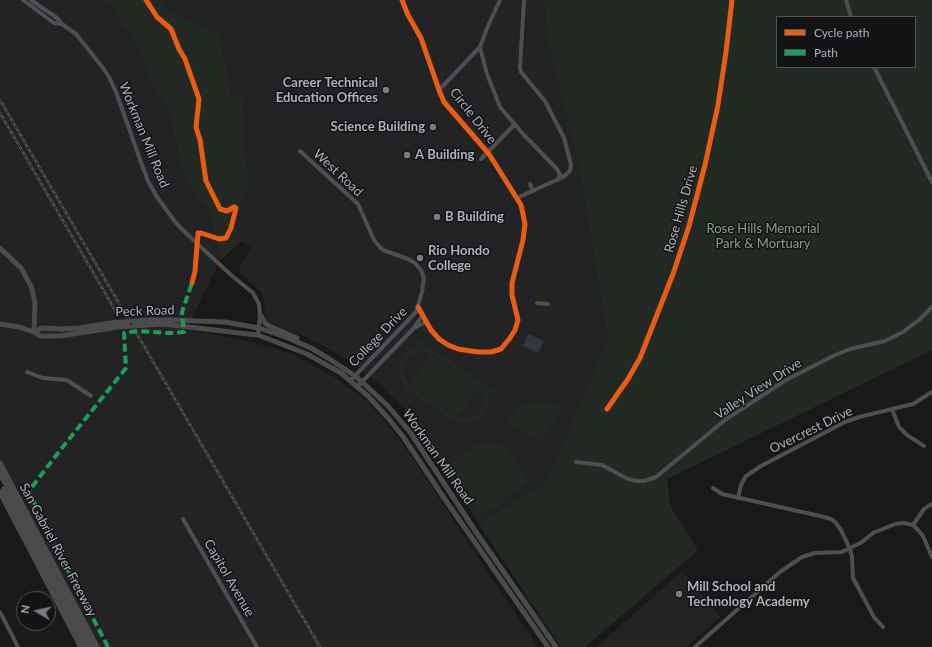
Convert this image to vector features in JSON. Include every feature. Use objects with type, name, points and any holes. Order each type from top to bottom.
[{"type":"highway","name":"San Gabriel River Freeway","points":[[0,463],[97,647]]},
{"type":"highway","points":[[0,473],[92,647]]},
{"type":"highway","points":[[0,481],[86,647]]},
{"type":"highway","name":"San Gabriel River Freeway","points":[[0,492],[81,647]]},
{"type":"main road","points":[[0,248],[21,268],[31,286],[36,303],[34,332]]},
{"type":"main road","points":[[260,314],[265,323],[269,326],[298,339],[301,344]]},
{"type":"main road","name":"Peck Road","points":[[34,332],[42,328],[61,329],[110,323],[163,320],[225,322],[259,328]]},
{"type":"main road","name":"Peck Road","points":[[0,324],[34,332],[40,336],[60,336],[118,327],[163,324],[258,336]]},
{"type":"main road","name":"Workman Mill Road","points":[[259,328],[301,344],[322,355],[355,376],[387,405],[410,432],[478,535],[556,647]]},
{"type":"main road","name":"Workman Mill Road","points":[[258,336],[311,356],[342,374],[368,396],[404,438],[455,514],[549,647]]},
{"type":"street","name":"Workman Mill Road","points":[[23,0],[54,23],[62,24]]},
{"type":"street","name":"Workman Mill Road","points":[[31,0],[57,18],[62,24],[76,34],[109,77],[148,181],[157,197],[176,223],[231,275],[253,293],[259,304],[260,314],[258,336]]},
{"type":"street","name":"Circle Drive","points":[[402,0],[408,15],[422,38],[439,90],[446,105],[473,132],[488,153],[521,205],[525,224],[524,240],[512,283],[512,295],[518,320],[515,330],[501,348],[491,352],[469,352],[448,345],[439,339],[426,322]]},
{"type":"street","points":[[439,90],[480,47],[485,32],[500,0]]},
{"type":"street","points":[[517,198],[558,180],[570,171],[571,165],[567,146],[545,101],[521,72],[524,0]]},
{"type":"street","name":"Rose Hills Drive","points":[[608,409],[628,379],[642,353],[673,274],[689,226],[705,165],[717,110],[732,0]]},
{"type":"street","points":[[846,0],[851,16]]},
{"type":"street","name":"Circle Drive","points":[[480,47],[487,74],[500,107],[557,169],[560,174],[558,180]]},
{"type":"street","points":[[875,68],[932,182]]},
{"type":"street","points":[[481,159],[515,124]]},
{"type":"street","name":"West Road","points":[[300,151],[358,204],[374,240],[383,250],[408,259],[415,263],[421,270],[424,278],[418,307]]},
{"type":"street","points":[[530,184],[533,191]]},
{"type":"street","points":[[537,303],[548,304]]},
{"type":"street","name":"Valley View Drive","points":[[576,462],[602,465],[628,479],[636,481],[644,481],[656,477],[725,420],[779,384],[832,356],[850,349],[886,341],[903,332],[919,320],[932,306]]},
{"type":"street","points":[[414,328],[426,322],[418,307]]},
{"type":"street","name":"College Drive","points":[[350,381],[416,312],[418,307]]},
{"type":"street","points":[[414,328],[423,315]]},
{"type":"street","name":"College Drive","points":[[357,387],[414,328]]},
{"type":"street","points":[[27,372],[43,378],[68,380],[91,396]]},
{"type":"street","name":"Overcrest Drive","points":[[738,498],[741,485],[746,476],[761,466],[845,422],[859,417],[913,404],[932,392]]},
{"type":"street","points":[[892,409],[899,427],[907,436],[924,446]]},
{"type":"street","points":[[712,488],[722,494],[831,519],[841,530],[850,549],[853,578],[874,617],[883,627]]},
{"type":"street","points":[[913,525],[924,508],[932,504]]},
{"type":"street","name":"Capitol Avenue","points":[[183,519],[258,647]]},
{"type":"street","points":[[695,647],[780,572],[802,557],[816,553],[842,552],[862,542],[873,533],[895,524],[904,523],[913,525],[923,536],[932,557]]},
{"type":"street","points":[[0,612],[18,647]]},
{"type":"shaded area","points":[[0,0],[99,0],[113,5],[117,12],[121,26],[133,35],[155,90],[164,102],[171,121],[181,168],[188,186],[210,209],[220,260],[187,329],[248,341],[290,353],[333,376],[368,402],[406,449],[538,647],[97,647],[0,470]]},
{"type":"shaded area","name":"Rio Hondo College","points":[[162,0],[544,0],[547,38],[578,163],[608,339],[546,482],[478,523],[408,412],[377,382],[354,363],[307,337],[272,326],[266,318],[261,292],[240,273],[239,269],[251,247],[242,241],[236,227],[235,217],[239,203],[250,184],[244,147],[231,95],[220,33],[170,12]]},
{"type":"shaded area","points":[[528,334],[544,341],[538,353],[523,346]]},
{"type":"shaded area","name":"Mill School and Technology Academy","points":[[682,571],[720,617],[686,647],[597,647]]},
{"type":"green space","points":[[99,0],[162,0],[170,12],[220,33],[231,95],[242,98],[244,147],[250,184],[239,203],[235,217],[236,227],[242,241],[220,260],[210,209],[188,186],[181,168],[171,121],[164,102],[155,90],[133,35],[121,26],[117,12],[113,5]]},
{"type":"green space","name":"Rose Hills Memorial Park & Mortuary","points":[[544,0],[932,0],[932,350],[667,479],[671,508],[698,550],[585,647],[561,647],[478,523],[546,482],[608,339],[578,163],[547,38]]},
{"type":"green space","points":[[420,340],[494,391],[491,396],[488,394],[488,408],[480,419],[466,424],[454,421],[405,388],[399,376],[399,364],[404,355],[411,349],[420,347],[417,344]],"holes":[[[422,351],[432,354],[480,389],[484,397],[484,403],[478,414],[470,419],[458,418],[409,384],[403,372],[404,364],[410,356],[416,352]]]},
{"type":"green space","points":[[430,355],[478,387],[458,416],[410,384]]},
{"type":"green space","points":[[528,402],[550,402],[562,409],[542,440],[538,441],[508,422],[518,408]]},
{"type":"green space","points":[[483,441],[505,446],[529,481],[484,515],[479,514],[449,465]]},
{"type":"railway","points":[[0,100],[320,647]]},
{"type":"railway","points":[[0,113],[118,315]]},
{"type":"marked path","points":[[108,647],[43,522],[29,491],[126,368],[124,333],[139,331],[167,333],[184,332],[182,312],[193,280]]},
{"type":"cycle path","points":[[146,0],[157,17],[171,29],[179,49],[185,59],[199,99],[196,127],[200,140],[206,181],[220,209],[227,211],[234,207],[236,208],[231,228],[226,238],[219,239],[198,233],[195,271],[192,283]]},
{"type":"cycle path","points":[[402,0],[408,15],[421,38],[444,102],[489,154],[521,205],[525,224],[523,240],[512,283],[512,295],[518,320],[515,330],[501,349],[491,352],[478,352],[458,349],[448,345],[439,339],[431,330],[418,307]]},
{"type":"cycle path","points":[[607,409],[628,379],[640,358],[673,274],[689,226],[705,165],[718,105],[732,0]]},
{"type":"place","name":"Career Technical Education Offices","points":[[386,90]]},
{"type":"place","name":"Science Building","points":[[433,127]]},
{"type":"place","name":"A Building","points":[[407,155]]},
{"type":"place","name":"B Building","points":[[437,217]]},
{"type":"place","name":"Rio Hondo College","points":[[420,258]]},
{"type":"place","name":"Mill School and Technology Academy","points":[[679,594]]}]
